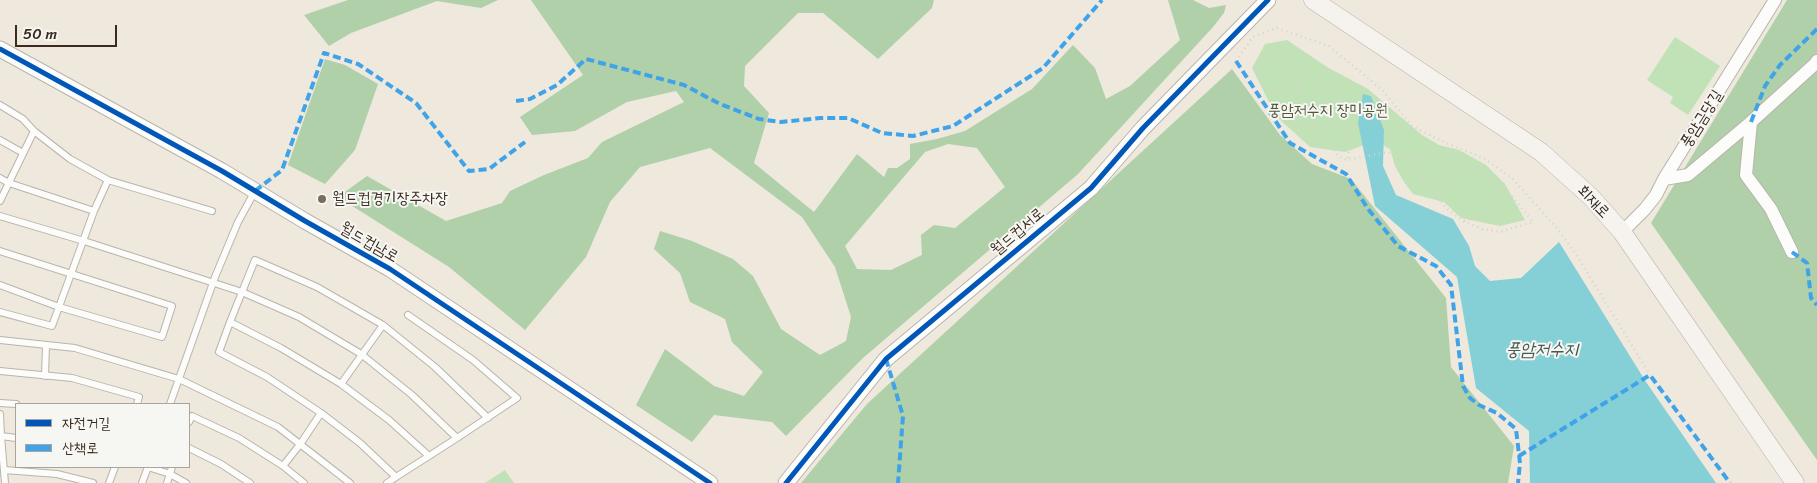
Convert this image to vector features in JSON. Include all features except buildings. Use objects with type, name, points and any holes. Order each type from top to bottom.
[{"type":"main road","name":"회재로","points":[[1313,0],[1541,152],[1591,197],[1622,232],[1795,483]]},
{"type":"street","name":"월드컵서로","points":[[786,483],[886,359],[1091,188],[1143,128],[1268,0]]},
{"type":"street","name":"풍암금당길","points":[[1622,232],[1656,195],[1664,179],[1775,0]]},
{"type":"street","name":"월드컵남로","points":[[0,50],[213,166],[390,269],[710,483]]},
{"type":"street","points":[[1664,179],[1688,175],[1751,122],[1817,61]]},
{"type":"street","points":[[1751,122],[1746,175],[1771,209],[1792,252]]},
{"type":"lane","points":[[0,105],[23,118],[34,130],[70,159],[108,180],[212,211]]},
{"type":"lane","points":[[0,201],[34,130]]},
{"type":"lane","points":[[0,140],[23,153]]},
{"type":"lane","points":[[0,178],[9,183],[94,211]]},
{"type":"lane","points":[[0,312],[52,326],[94,211],[108,180]]},
{"type":"lane","points":[[170,403],[214,282],[238,222],[255,191]]},
{"type":"lane","points":[[0,216],[214,282],[299,317],[361,354],[412,395],[457,438]]},
{"type":"lane","points":[[0,251],[172,306],[162,337],[60,307],[0,285]]},
{"type":"lane","points":[[396,477],[360,443],[321,413],[267,377],[219,352],[255,260],[318,287],[383,326],[435,367],[488,418]]},
{"type":"lane","points":[[387,483],[518,398],[474,360],[408,315]]},
{"type":"lane","points":[[230,322],[281,348],[341,384],[389,420],[429,456]]},
{"type":"lane","points":[[341,384],[383,326]]},
{"type":"lane","points":[[0,340],[75,348],[178,379],[278,427],[350,483]]},
{"type":"lane","points":[[45,376],[46,344]]},
{"type":"lane","points":[[0,371],[72,378],[139,397],[137,403]]},
{"type":"lane","points":[[0,403],[15,404]]},
{"type":"lane","points":[[283,466],[301,444],[321,413]]},
{"type":"lane","points":[[0,414],[5,483]]},
{"type":"lane","points":[[190,420],[192,416],[239,438],[283,466],[304,483]]},
{"type":"lane","points":[[2,436],[15,438]]},
{"type":"lane","points":[[190,448],[221,464],[250,483]]},
{"type":"lane","points":[[109,483],[115,468]]},
{"type":"lane","points":[[142,483],[148,468]]},
{"type":"lane","points":[[151,468],[170,474],[186,483]]},
{"type":"lane","points":[[167,483],[172,468]]},
{"type":"lane","points":[[4,470],[57,474],[93,483]]},
{"type":"path","points":[[1236,61],[1253,37],[1277,28],[1329,46],[1382,90],[1412,126],[1485,159],[1512,178],[1555,226],[1574,251],[1650,375]]},
{"type":"path","points":[[1274,46],[1266,53],[1257,67],[1260,82],[1268,91],[1300,93]]},
{"type":"path","points":[[1293,50],[1300,93],[1307,110],[1320,133],[1338,156],[1348,160],[1387,152],[1410,159],[1433,154],[1464,163],[1481,170],[1512,196],[1533,222],[1500,232],[1482,229],[1463,221],[1439,201],[1416,171],[1410,159]]},
{"type":"path","points":[[1307,110],[1316,90],[1321,70],[1334,73],[1333,78],[1351,139],[1348,160]]},
{"type":"path","points":[[1320,133],[1344,112]]},
{"type":"path","points":[[1289,123],[1314,123]]},
{"type":"path","points":[[1439,201],[1442,182],[1452,168],[1464,163]]},
{"type":"path","points":[[1463,221],[1488,211],[1498,194],[1496,183]]},
{"type":"green space","points":[[348,0],[498,0],[481,8],[437,1],[351,33],[329,46],[304,15]]},
{"type":"green space","points":[[531,0],[934,0],[932,8],[878,59],[823,13],[798,13],[745,66],[744,86],[769,113],[754,163],[814,212],[857,154],[884,177],[888,168],[897,168],[910,159],[910,144],[965,131],[1032,89],[1073,45],[1095,68],[1106,99],[1130,86],[1180,40],[1168,0],[1193,0],[1209,8],[1226,5],[1224,13],[1213,27],[1078,174],[863,358],[786,436],[772,422],[714,415],[692,442],[636,405],[665,349],[714,386],[744,396],[763,372],[732,342],[725,319],[690,302],[680,273],[654,249],[660,231],[692,241],[733,259],[753,276],[781,329],[820,355],[846,341],[851,317],[835,267],[802,217],[710,148],[640,167],[610,202],[586,257],[525,330],[449,267],[338,197],[367,176],[446,221],[502,203],[510,191],[588,158],[602,142],[684,102],[676,91],[627,102],[575,131],[532,135],[520,117],[583,75]],"holes":[[[948,144],[977,148],[1005,187],[955,228],[934,225],[921,235],[922,255],[891,270],[857,269],[845,246],[925,152]]]},
{"type":"green space","points":[[1787,0],[1817,0],[1817,460],[1651,223]]},
{"type":"green space","points":[[1675,37],[1720,66],[1688,115],[1670,103],[1673,97],[1647,80]]},
{"type":"green space","name":"풍암저수지 장미공원","points":[[1287,40],[1327,67],[1368,89],[1422,135],[1439,145],[1459,150],[1486,165],[1505,184],[1525,220],[1500,226],[1461,218],[1444,202],[1413,194],[1395,166],[1390,149],[1375,141],[1345,152],[1310,147],[1276,116],[1252,68],[1265,44]]},
{"type":"green space","points":[[325,59],[345,65],[378,84],[355,150],[325,184],[288,165]]},
{"type":"green space","points":[[1232,69],[1280,135],[1312,164],[1351,179],[1446,298],[1451,367],[1514,446],[1508,483],[801,483],[867,404]]},
{"type":"green space","points":[[505,470],[514,483],[485,483]]},
{"type":"water","name":"풍암저수지","points":[[1363,94],[1371,96],[1384,130],[1383,166],[1396,195],[1453,219],[1469,246],[1475,266],[1490,281],[1521,278],[1559,242],[1646,382],[1716,483],[1530,483],[1529,431],[1476,388],[1457,277],[1375,206],[1358,123]]},
{"type":"marked path","points":[[516,101],[530,99],[557,85],[586,59],[684,85],[720,104],[759,119],[781,122],[820,118],[848,118],[882,133],[913,136],[953,126],[1043,68],[1102,0]]},
{"type":"marked path","points":[[1751,122],[1765,86],[1780,65],[1817,29]]},
{"type":"marked path","points":[[255,191],[282,170],[324,53],[358,64],[416,103],[469,171],[489,169],[525,142]]},
{"type":"marked path","points":[[1236,61],[1290,143],[1346,174],[1368,209],[1398,246],[1436,266],[1451,285],[1463,386],[1470,398],[1479,405],[1497,413],[1516,429],[1520,463],[1518,483]]},
{"type":"marked path","points":[[1792,252],[1807,263],[1811,298],[1817,305]]},
{"type":"marked path","points":[[886,359],[903,416],[898,483]]},
{"type":"marked path","points":[[1519,456],[1650,375],[1730,483]]},
{"type":"cycle path","points":[[786,483],[886,359],[1091,188],[1143,128],[1268,0]]},
{"type":"cycle path","points":[[0,49],[222,171],[390,269],[710,483]]},
{"type":"place","name":"월드컵경기장주차장","points":[[322,199]]}]
